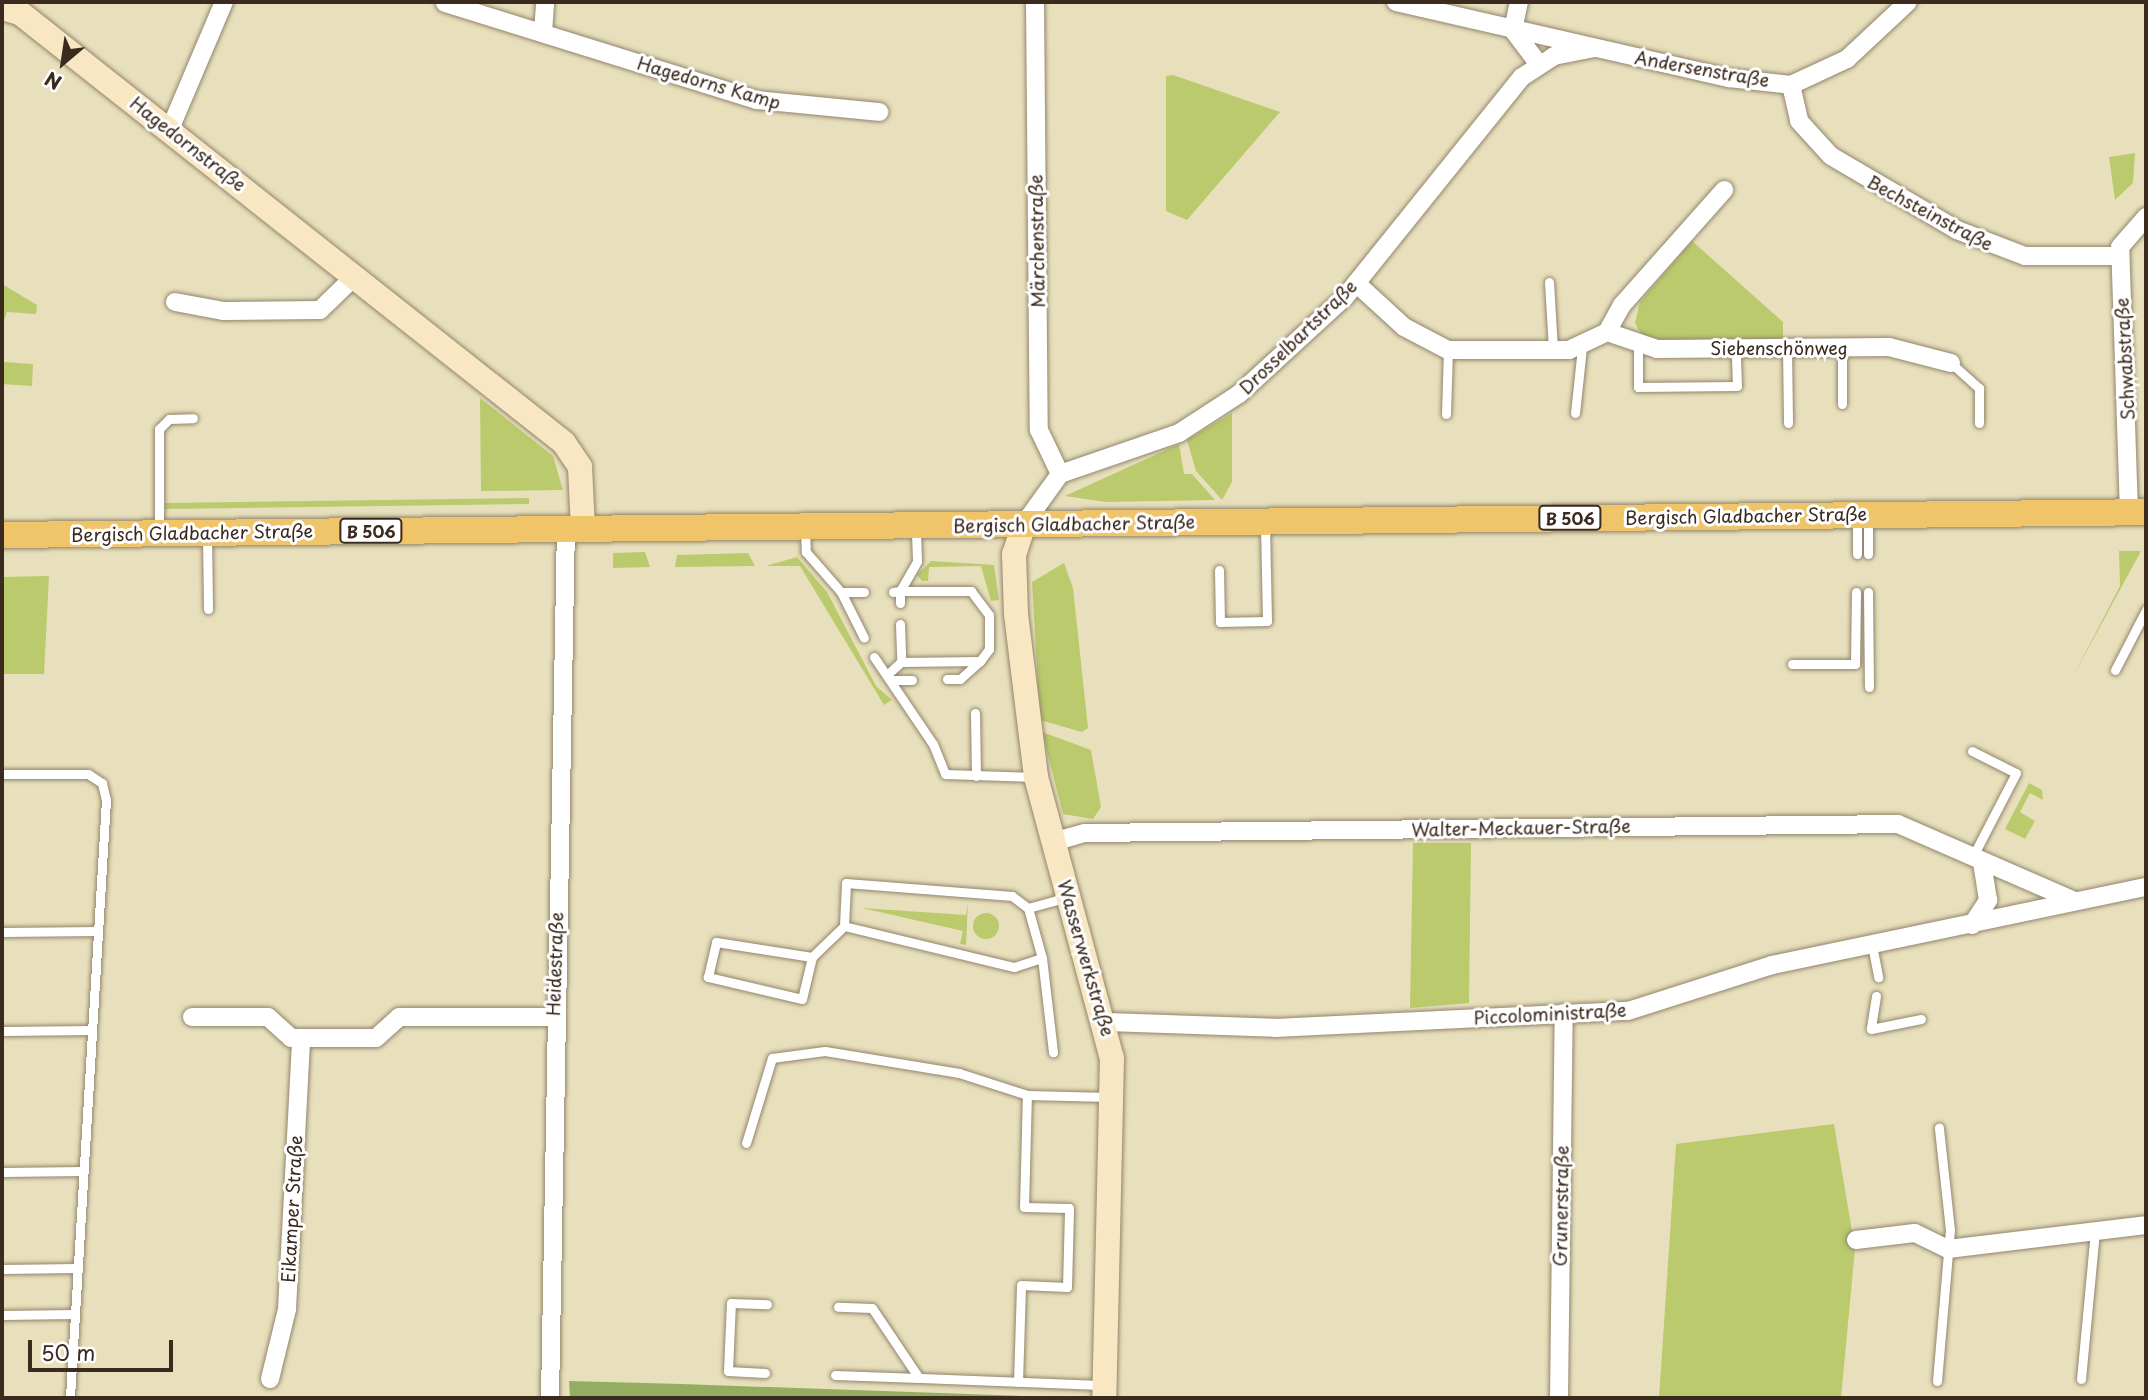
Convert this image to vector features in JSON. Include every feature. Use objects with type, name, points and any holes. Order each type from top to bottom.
[{"type":"main road","name":"Hagedornstraße","points":[[12,8],[170,129],[569,449],[583,480],[575,529]]},
{"type":"main road","name":"Bergisch Gladbacher Straße","points":[[2,535],[2138,512]]},
{"type":"main road","name":"Wasserwerkstraße","points":[[1024,524],[1014,554],[1016,614],[1037,777],[1053,842],[1107,1022],[1113,1097],[1104,1392]]},
{"type":"street","points":[[170,129],[224,2]]},
{"type":"street","points":[[543,33],[545,2]]},
{"type":"street","name":"Märchenstraße","points":[[1035,2],[1039,429],[1060,474]]},
{"type":"street","name":"Andersenstraße","points":[[1395,2],[1594,48],[1791,85],[1847,59],[1908,2]]},
{"type":"street","points":[[1519,2],[1513,30],[1538,63],[1594,48]]},
{"type":"street","name":"Hagedorns Kamp","points":[[445,3],[757,100],[880,112]]},
{"type":"street","name":"Drosselbartstraße","points":[[1060,474],[1179,433],[1229,401],[1356,283],[1465,152],[1469,139],[1538,63]]},
{"type":"street","name":"Bechsteinstraße","points":[[1791,85],[1799,121],[1831,156],[1957,230],[2025,256],[2119,256]]},
{"type":"street","points":[[1356,283],[1417,337],[1448,350],[1553,350],[1582,346],[1608,332],[1622,305],[1724,190]]},
{"type":"street","points":[[2119,256],[2125,235],[2146,217]]},
{"type":"street","name":"Schwabstraße","points":[[2119,256],[2138,512]]},
{"type":"street","points":[[174,302],[224,310],[320,310],[354,276]]},
{"type":"street","name":"Siebenschönweg","points":[[1608,332],[1638,344],[1736,348],[1889,347],[1951,363]]},
{"type":"street","points":[[1024,524],[1060,474]]},
{"type":"street","name":"Heidestraße","points":[[550,1398],[554,1017],[575,529]]},
{"type":"street","name":"Walter-Meckauer-Straße","points":[[1053,842],[1085,833],[1898,824],[2074,902]]},
{"type":"street","points":[[1972,925],[1988,900],[1977,858]]},
{"type":"street","name":"Piccoloministraße","points":[[1107,1022],[1275,1028],[1628,1010],[1772,965],[2146,887]]},
{"type":"street","name":"Grunerstraße","points":[[1559,1398],[1564,1013]]},
{"type":"street","points":[[192,1017],[268,1017],[292,1038],[376,1038],[399,1017],[554,1017]]},
{"type":"street","name":"Eikamper Straße","points":[[270,1379],[288,1309],[301,1038]]},
{"type":"street","points":[[1856,1240],[1915,1233],[1948,1249],[2146,1225]]},
{"type":"lane","points":[[1549,282],[1553,350]]},
{"type":"lane","points":[[1638,344],[1638,387],[1737,386],[1736,348]]},
{"type":"lane","points":[[1575,413],[1582,346]]},
{"type":"lane","points":[[1787,348],[1788,424]]},
{"type":"lane","points":[[1842,348],[1842,404]]},
{"type":"lane","points":[[1446,414],[1448,350]]},
{"type":"lane","points":[[1951,363],[1979,388],[1979,423]]},
{"type":"lane","points":[[159,534],[159,429],[169,419],[193,418]]},
{"type":"lane","points":[[1857,554],[1863,515]]},
{"type":"lane","points":[[1863,515],[1868,554]]},
{"type":"lane","points":[[1219,570],[1220,622],[1266,621],[1265,522]]},
{"type":"lane","points":[[900,603],[897,592],[917,561],[916,525]]},
{"type":"lane","points":[[805,527],[806,552],[841,592],[864,638]]},
{"type":"lane","points":[[207,533],[208,608]]},
{"type":"lane","points":[[897,592],[971,591],[989,615],[989,649],[960,679],[947,679]]},
{"type":"lane","points":[[841,592],[864,592]]},
{"type":"lane","points":[[1792,664],[1856,664],[1856,592]]},
{"type":"lane","points":[[1868,592],[1869,687]]},
{"type":"lane","points":[[2115,670],[2146,610]]},
{"type":"lane","points":[[989,615],[1016,614]]},
{"type":"lane","points":[[892,676],[901,662],[900,624]]},
{"type":"lane","points":[[874,657],[892,676],[945,774],[1037,777]]},
{"type":"lane","points":[[901,662],[980,661]]},
{"type":"lane","points":[[892,676],[912,680]]},
{"type":"lane","points":[[975,713],[976,776]]},
{"type":"lane","points":[[1972,751],[2016,773],[1977,858]]},
{"type":"lane","points":[[2,774],[88,774],[102,783],[98,931],[70,1398]]},
{"type":"lane","points":[[812,957],[716,942],[708,977],[802,999],[812,957],[844,926],[846,883],[1012,895],[1028,908],[1042,958],[1052,1052]]},
{"type":"lane","points":[[1028,908],[1070,896]]},
{"type":"lane","points":[[844,926],[1014,967],[1042,958]]},
{"type":"lane","points":[[2,932],[98,931]]},
{"type":"lane","points":[[1872,945],[1878,977]]},
{"type":"lane","points":[[1877,996],[1871,1029],[1921,1018]]},
{"type":"lane","points":[[2,1031],[92,1030]]},
{"type":"lane","points":[[746,1143],[772,1058],[825,1051],[959,1073],[1027,1095],[1113,1097]]},
{"type":"lane","points":[[1018,1382],[1021,1285],[1067,1287],[1069,1208],[1024,1207],[1027,1095]]},
{"type":"lane","points":[[1937,1381],[1948,1249],[1939,1128]]},
{"type":"lane","points":[[2,1172],[83,1171]]},
{"type":"lane","points":[[2081,1379],[2095,1231]]},
{"type":"lane","points":[[2,1269],[78,1268]]},
{"type":"lane","points":[[765,1373],[729,1371],[729,1344],[731,1303],[768,1304]]},
{"type":"lane","points":[[838,1307],[872,1308],[919,1378]]},
{"type":"lane","points":[[2,1315],[75,1314]]},
{"type":"lane","points":[[835,1375],[1018,1382],[1104,1392]]},
{"type":"green space","points":[[1173,75],[1280,112],[1187,220],[1166,211],[1166,76]]},
{"type":"green space","points":[[2135,153],[2133,183],[2115,200],[2109,157]]},
{"type":"green space","points":[[1692,241],[1783,322],[1783,339],[1654,341],[1641,334],[1635,323],[1640,302]]},
{"type":"green space","points":[[2,284],[37,305],[36,314],[7,312],[2,326]]},
{"type":"green space","points":[[2,348],[4,362],[33,364],[32,386],[2,384]]},
{"type":"green space","points":[[480,398],[553,456],[563,490],[481,491]]},
{"type":"green space","points":[[1232,413],[1232,482],[1222,500],[1196,471],[1187,440]]},
{"type":"green space","points":[[1179,444],[1184,474],[1192,474],[1215,500],[1106,502],[1065,496]]},
{"type":"green space","points":[[529,498],[529,504],[165,509],[165,503]]},
{"type":"green space","points":[[2119,551],[2141,551],[2070,682],[2120,586]]},
{"type":"green space","points":[[645,552],[650,567],[613,568],[613,553]]},
{"type":"green space","points":[[748,553],[755,566],[675,567],[677,555]]},
{"type":"green space","points":[[797,557],[827,592],[876,686],[892,700],[884,705],[800,566],[766,566]]},
{"type":"green space","points":[[931,561],[994,565],[999,600],[991,601],[981,566],[929,567],[928,581],[922,581],[917,575]]},
{"type":"green space","points":[[1064,563],[1073,588],[1088,728],[1082,732],[1040,720],[1032,582]]},
{"type":"green space","points":[[49,576],[44,674],[2,674],[2,577]]},
{"type":"green space","points":[[1042,732],[1091,750],[1101,807],[1093,819],[1063,814]]},
{"type":"green space","points":[[2029,783],[2042,790],[2043,800],[2030,793],[2020,812],[2035,821],[2025,839],[2005,829]]},
{"type":"green space","points":[[1413,843],[1471,843],[1469,1003],[1410,1008]]},
{"type":"green space","points":[[968,902],[966,945],[960,944],[963,931],[862,908],[966,915]]},
{"type":"green space","points":[[986,913],[995,917],[999,926],[995,935],[986,939],[977,935],[973,926],[977,917]]},
{"type":"green space","points":[[1834,1124],[1855,1249],[1841,1398],[1659,1398],[1676,1144]]},
{"type":"green space","points":[[569,1381],[682,1384],[1081,1398],[570,1398]]}]
